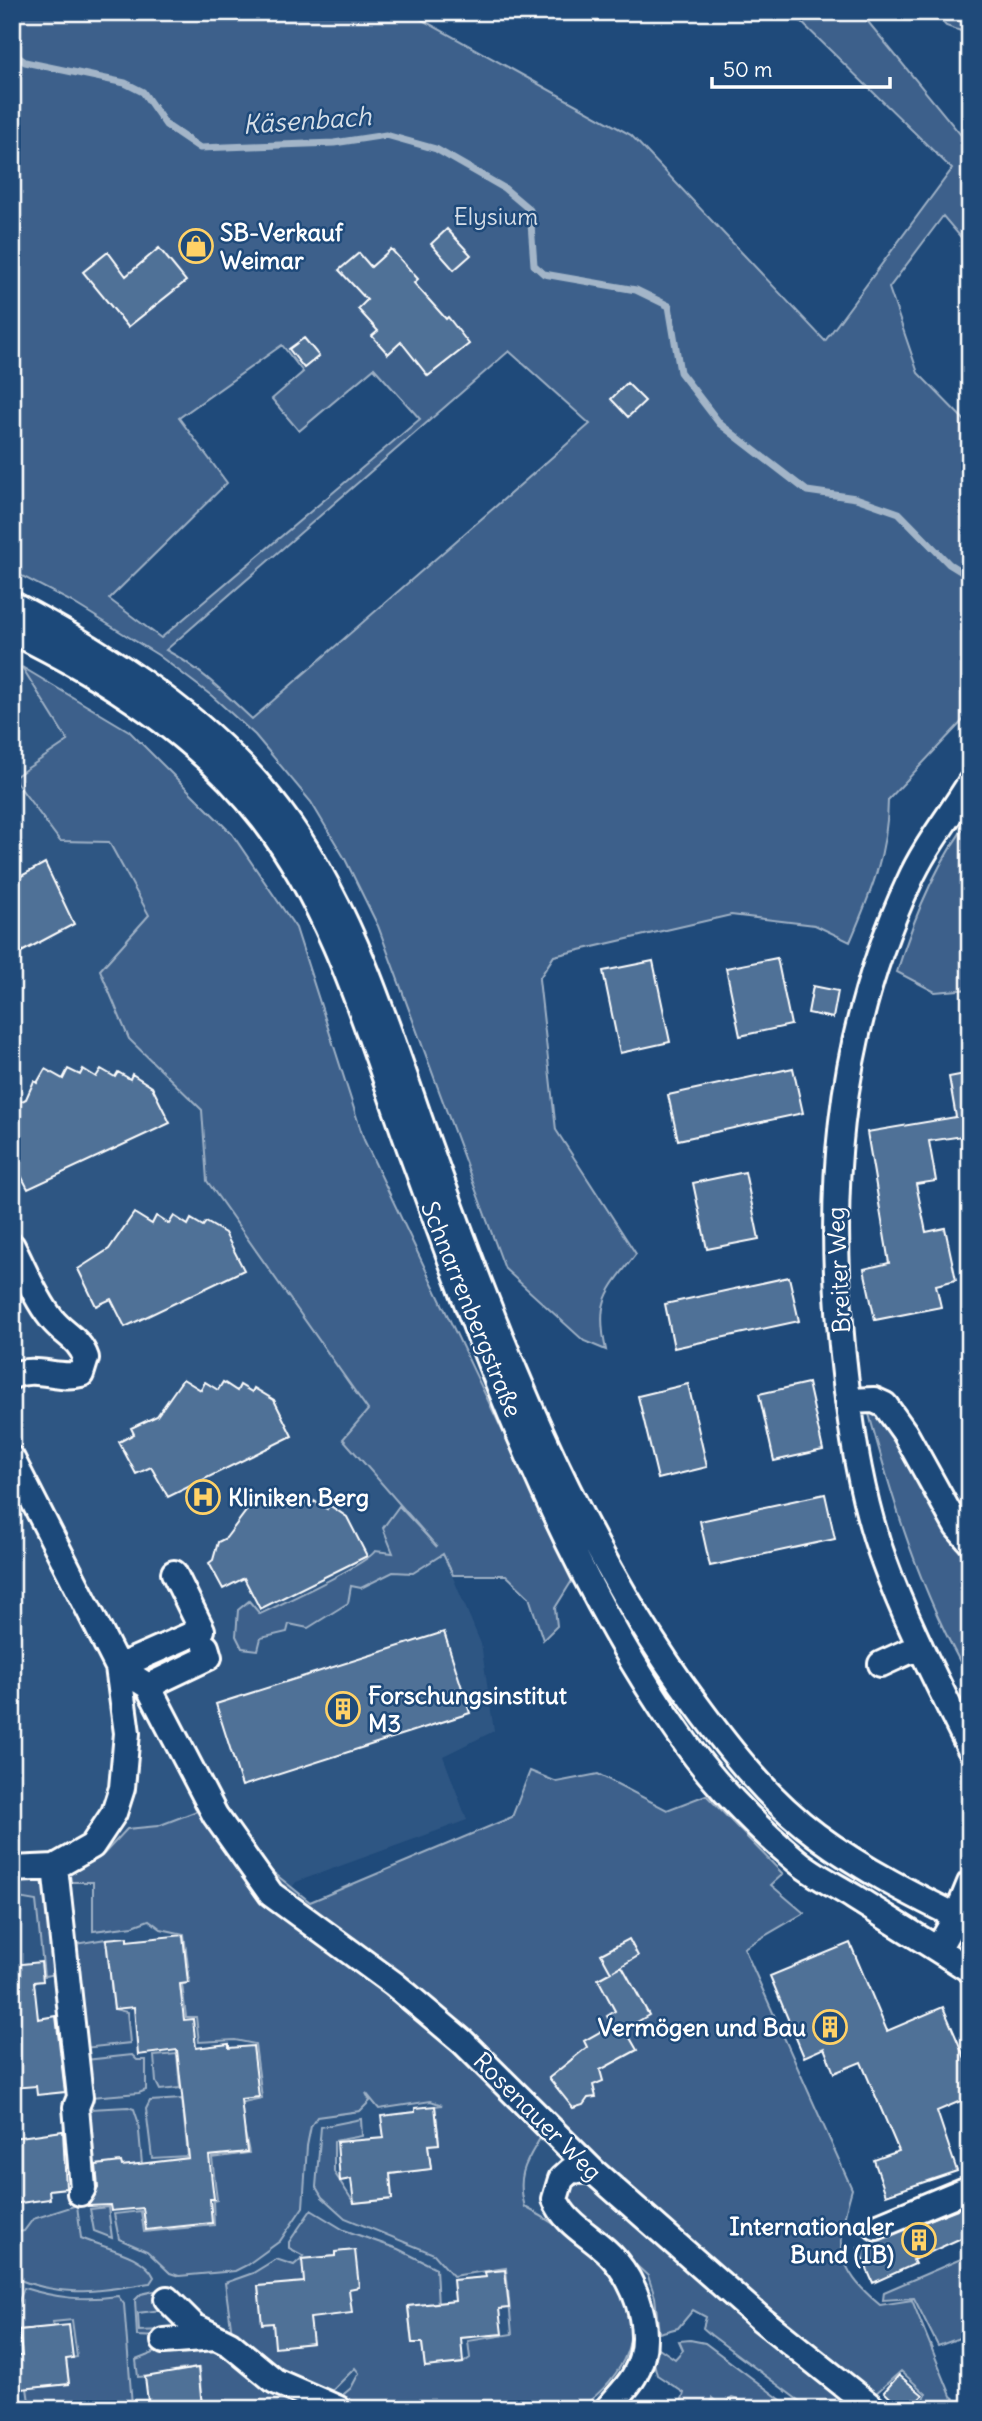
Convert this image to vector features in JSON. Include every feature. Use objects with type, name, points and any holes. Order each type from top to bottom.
[{"type":"street","name":"Schnarrenbergstraße","points":[[12,604],[93,650],[191,720],[247,773],[279,810],[341,914],[522,1386],[582,1518],[645,1630],[725,1744],[775,1799],[815,1835],[871,1871],[963,1920]]},
{"type":"street","name":"Schnarrenbergstraße","points":[[12,631],[119,690],[180,733],[225,774],[264,820],[301,875],[340,954],[479,1339],[583,1572],[629,1655],[681,1738],[737,1803],[797,1862],[970,1969]]},
{"type":"street","name":"Breiter Weg","points":[[967,789],[923,852],[908,883],[872,978],[849,1069],[837,1149],[834,1232],[839,1326],[848,1401],[864,1487],[883,1560],[920,1646],[970,1749]]},
{"type":"street","points":[[12,1246],[50,1317],[63,1331],[73,1335],[86,1358],[80,1374],[71,1377],[45,1371],[22,1372],[12,1376]]},
{"type":"street","points":[[848,1401],[874,1400],[885,1405],[905,1433],[957,1527],[970,1542]]},
{"type":"street","points":[[12,1459],[118,1667],[127,1733],[122,1788],[114,1813],[92,1846],[55,1867],[12,1869]]},
{"type":"street","points":[[118,1667],[202,1630],[174,1573]]},
{"type":"street","points":[[881,1664],[920,1646]]},
{"type":"street","points":[[118,1667],[148,1686],[209,1657],[206,1647]]},
{"type":"street","name":"Rosenauer Weg","points":[[148,1686],[215,1815],[271,1894],[394,1984],[463,2042],[593,2171],[761,2319],[874,2409]]},
{"type":"street","points":[[55,1867],[80,2097],[76,2107],[83,2188],[80,2193]]},
{"type":"street","points":[[937,1949],[963,1920],[970,1882]]},
{"type":"street","points":[[593,2171],[571,2170],[561,2179],[555,2199],[566,2218],[615,2260],[632,2286],[644,2325],[643,2348],[635,2375],[607,2409]]},
{"type":"street","points":[[876,2227],[970,2188]]},
{"type":"street","points":[[167,2299],[194,2326],[230,2344],[275,2381],[339,2409]]},
{"type":"street","points":[[164,2341],[215,2337]]},
{"type":"shaded area","name":"Kliniken Berg","points":[[12,658],[22,667],[68,741],[13,779],[109,842],[150,915],[100,970],[129,1039],[202,1110],[207,1181],[368,1410],[343,1439],[444,1556],[481,1644],[494,1731],[443,1756],[467,1820],[296,1882],[222,1984],[476,1944],[655,2280],[628,2309],[611,2380],[579,2409],[12,2409]]},
{"type":"green space","name":"Elysium","points":[[12,12],[408,12],[631,135],[825,341],[952,169],[791,12],[860,12],[970,146],[970,248],[943,216],[889,288],[918,373],[970,426],[970,713],[888,800],[881,855],[871,890],[850,942],[815,925],[731,915],[554,956],[539,979],[556,1130],[636,1254],[606,1298],[602,1319],[606,1350],[584,1341],[505,1269],[378,926],[345,859],[311,802],[255,735],[212,696],[158,655],[72,602],[12,571]],"holes":[[[282,345],[303,372],[272,399],[299,431],[374,368],[420,419],[161,638],[109,599],[227,483],[179,418]],[[509,351],[590,424],[252,719],[201,673],[166,650]]]},
{"type":"green space","points":[[933,12],[970,12],[970,34],[946,26]]},
{"type":"green space","points":[[22,667],[129,731],[232,834],[296,928],[364,1140],[573,1579],[555,1608],[557,1626],[543,1640],[529,1597],[506,1575],[453,1575],[443,1554],[413,1573],[393,1572],[361,1588],[351,1586],[348,1603],[308,1628],[289,1624],[287,1632],[261,1638],[258,1650],[242,1648],[236,1636],[238,1610],[249,1601],[260,1614],[340,1574],[375,1551],[393,1553],[383,1528],[399,1506],[437,1547],[343,1439],[368,1410],[207,1181],[202,1110],[129,1039],[100,970],[149,915],[109,842],[60,841],[13,778],[68,741]]},
{"type":"green space","points":[[970,820],[970,989],[935,992],[897,972],[926,893],[946,855]]},
{"type":"green space","points":[[866,1403],[873,1403],[970,1549],[970,1680],[936,1613],[909,1545]]},
{"type":"green space","points":[[530,1771],[557,1782],[598,1774],[667,1810],[706,1795],[783,1874],[771,1885],[804,1913],[744,1948],[852,2189],[842,2240],[847,2266],[854,2279],[880,2305],[912,2300],[951,2396],[967,2409],[920,2409],[926,2394],[901,2371],[874,2395],[780,2322],[550,2119],[524,2170],[522,2193],[525,2207],[556,2225],[608,2271],[624,2296],[631,2324],[627,2352],[610,2380],[579,2409],[541,2409],[539,2402],[359,2409],[339,2398],[351,2388],[359,2373],[355,2368],[328,2395],[274,2371],[232,2334],[225,2283],[253,2273],[276,2259],[294,2265],[304,2256],[289,2248],[289,2242],[311,2210],[344,2230],[398,2249],[436,2268],[438,2306],[408,2307],[412,2343],[422,2343],[425,2367],[463,2363],[470,2358],[468,2341],[512,2334],[506,2268],[453,2276],[434,2254],[345,2218],[322,2197],[316,2187],[321,2127],[361,2119],[362,2136],[334,2141],[334,2172],[354,2203],[392,2199],[390,2174],[431,2169],[428,2145],[439,2143],[435,2106],[442,2105],[431,2101],[379,2109],[366,2093],[370,2101],[360,2111],[317,2117],[311,2126],[307,2146],[303,2207],[280,2241],[235,2271],[179,2276],[170,2273],[147,2251],[119,2239],[114,2214],[141,2211],[144,2232],[214,2225],[213,2201],[217,2200],[212,2158],[249,2153],[239,2103],[262,2098],[255,2044],[235,2040],[199,2042],[196,2017],[186,2017],[182,1984],[190,1983],[184,1934],[161,1929],[149,1920],[133,1926],[93,1931],[93,1882],[68,1882],[66,1873],[102,1856],[127,1829],[158,1826],[197,1811],[310,1902],[512,1817]]},
{"type":"green space","points":[[45,1874],[57,1974],[44,1976],[36,1901],[18,1898],[15,1877]]},
{"type":"green space","points":[[106,1939],[114,2009],[127,2012],[130,2043],[84,2048],[75,1944]]},
{"type":"green space","points":[[177,2054],[180,2088],[160,2090],[156,2082],[154,2056]]},
{"type":"green space","points":[[132,2055],[137,2060],[146,2060],[146,2090],[91,2097],[86,2060]]},
{"type":"green space","points":[[182,2099],[188,2156],[152,2158],[146,2109],[150,2101]]},
{"type":"green space","points":[[90,2109],[134,2109],[138,2121],[142,2164],[122,2166],[121,2162],[86,2168],[81,2115]]},
{"type":"green space","points":[[587,2179],[860,2409],[810,2409],[711,2335],[703,2328],[706,2317],[693,2310],[678,2328],[659,2333],[655,2297],[648,2276],[567,2201],[571,2183]]},
{"type":"green space","points":[[77,2205],[81,2238],[132,2257],[149,2269],[154,2277],[150,2283],[65,2291],[12,2277],[12,2233],[24,2231],[33,2219]]},
{"type":"green space","points":[[108,2207],[112,2238],[94,2231],[90,2209]]},
{"type":"green space","points":[[970,2255],[970,2334],[938,2346],[914,2298],[883,2300],[884,2292]]},
{"type":"green space","points":[[24,2288],[70,2298],[118,2296],[124,2304],[132,2405],[120,2406],[120,2402],[101,2404],[101,2409],[30,2409],[27,2388],[69,2383],[66,2359],[77,2357],[72,2320],[53,2322],[54,2327],[19,2330],[17,2306]]},
{"type":"green space","points":[[159,2290],[162,2310],[138,2313],[139,2331],[160,2330],[160,2337],[137,2336],[135,2300],[141,2294]]},
{"type":"green space","points":[[215,2341],[268,2390],[318,2409],[192,2409],[202,2405],[199,2368],[179,2370],[179,2374],[138,2377],[136,2360],[166,2348]]},
{"type":"green space","points":[[679,2341],[705,2343],[793,2409],[768,2409],[732,2398],[721,2406],[712,2398],[712,2409],[679,2409],[684,2393],[657,2375],[654,2363],[659,2348],[675,2359],[683,2350]]},
{"type":"building","points":[[447,229],[471,255],[454,270],[431,244]]},
{"type":"building","points":[[159,248],[186,281],[128,327],[83,272],[108,252],[126,276]]},
{"type":"building","points":[[391,249],[418,279],[414,283],[446,319],[448,317],[469,344],[428,376],[401,342],[388,354],[372,336],[378,331],[358,309],[367,300],[339,270],[359,253],[371,267]]},
{"type":"building","points":[[304,338],[319,356],[304,368],[289,349]]},
{"type":"building","points":[[627,383],[645,401],[628,417],[611,399]]},
{"type":"building","points":[[45,863],[74,924],[12,957],[12,881]]},
{"type":"building","points":[[777,958],[791,1025],[740,1036],[726,968]]},
{"type":"building","points":[[653,961],[670,1042],[620,1053],[603,971]]},
{"type":"building","points":[[813,986],[838,991],[833,1018],[808,1013]]},
{"type":"building","points":[[793,1068],[803,1113],[678,1140],[668,1095]]},
{"type":"building","points":[[45,1069],[63,1079],[68,1069],[80,1075],[83,1069],[96,1077],[101,1069],[115,1077],[118,1072],[130,1079],[132,1074],[152,1087],[170,1123],[28,1189],[12,1158],[12,1106],[26,1099],[34,1081],[37,1083]]},
{"type":"building","points":[[970,1073],[970,1135],[929,1141],[936,1181],[916,1184],[926,1232],[945,1228],[956,1280],[936,1285],[941,1307],[875,1320],[864,1269],[889,1263],[867,1132],[956,1117],[949,1077]]},
{"type":"building","points":[[745,1172],[759,1239],[707,1249],[693,1183]]},
{"type":"building","points":[[134,1213],[152,1224],[156,1216],[169,1224],[174,1216],[188,1225],[191,1219],[203,1226],[206,1222],[225,1233],[244,1270],[125,1327],[111,1299],[96,1306],[78,1269],[109,1249]]},
{"type":"building","points":[[789,1277],[799,1321],[674,1348],[665,1304]]},
{"type":"building","points":[[183,1379],[201,1390],[205,1382],[218,1390],[223,1382],[237,1391],[240,1385],[252,1392],[254,1388],[274,1400],[292,1436],[168,1497],[151,1467],[136,1474],[119,1442],[134,1434],[131,1428],[157,1416]]},
{"type":"building","points":[[808,1383],[823,1450],[774,1461],[759,1394]]},
{"type":"building","points":[[688,1384],[707,1467],[658,1479],[638,1396]]},
{"type":"building","points":[[259,1494],[276,1505],[282,1497],[294,1505],[299,1498],[311,1506],[314,1501],[327,1509],[329,1505],[347,1517],[367,1556],[260,1609],[244,1578],[223,1589],[209,1563],[213,1560],[218,1542],[226,1538]]},
{"type":"building","points":[[825,1494],[835,1539],[710,1566],[700,1521]]},
{"type":"building","name":"Forschungsinstitut M3","points":[[444,1632],[470,1713],[242,1786],[216,1704]]},
{"type":"building","points":[[183,1935],[188,1983],[180,1984],[184,2020],[193,2019],[196,2048],[229,2044],[229,2048],[253,2046],[259,2097],[241,2099],[247,2152],[209,2156],[214,2199],[210,2199],[212,2223],[146,2230],[143,2208],[111,2211],[110,2205],[88,2206],[98,2188],[96,2165],[121,2162],[122,2166],[189,2158],[177,2050],[138,2055],[134,2007],[114,2009],[106,1939],[127,1937],[127,1941]]},
{"type":"building","points":[[629,1939],[638,1956],[613,1971],[622,1966],[649,2015],[625,2029],[637,2050],[600,2070],[603,2081],[593,2085],[596,2097],[588,2098],[583,2105],[573,2108],[549,2078],[587,2047],[584,2041],[612,2025],[607,2016],[615,2011],[598,1979],[611,1972],[601,1954]]},
{"type":"building","name":"Vermögen und Bau","points":[[850,1943],[887,2031],[943,2007],[970,2070],[970,2097],[937,2111],[957,2171],[886,2195],[874,2160],[899,2151],[861,2062],[834,2073],[824,2048],[804,2057],[770,1976]]},
{"type":"building","points":[[41,1962],[43,1981],[34,1982],[38,2019],[56,2016],[65,2092],[37,2095],[36,2086],[12,2088],[12,1965]]},
{"type":"building","points":[[435,2106],[439,2144],[428,2145],[431,2169],[390,2174],[392,2199],[354,2203],[351,2179],[340,2181],[337,2142],[384,2138],[381,2116],[415,2112],[415,2108]]},
{"type":"building","points":[[63,2131],[66,2188],[49,2190],[50,2199],[12,2204],[12,2138]]},
{"type":"building","name":"Internationaler Bund (IB)","points":[[970,2204],[970,2234],[913,2260],[915,2264],[873,2283],[858,2248]]},
{"type":"building","points":[[355,2250],[359,2287],[349,2289],[352,2313],[310,2318],[313,2343],[275,2347],[273,2323],[262,2324],[258,2286],[304,2282],[302,2259],[335,2256],[335,2252]]},
{"type":"building","points":[[505,2270],[509,2308],[499,2309],[502,2334],[461,2338],[463,2363],[425,2367],[422,2343],[412,2343],[408,2306],[455,2301],[453,2280],[486,2277],[485,2272]]},
{"type":"building","points":[[69,2325],[73,2358],[66,2359],[69,2384],[12,2390],[12,2356],[22,2356],[19,2330]]},
{"type":"building","points":[[198,2368],[202,2406],[192,2409],[149,2409],[145,2377]]},
{"type":"building","points":[[899,2375],[923,2395],[910,2409],[902,2409],[884,2392]]},
{"type":"waterway","name":"Käsenbach","points":[[12,53],[25,62],[125,83],[143,92],[166,125],[200,148],[334,143],[386,135],[436,149],[504,188],[530,210],[534,265],[544,274],[636,290],[669,306],[680,372],[720,424],[807,491],[856,498],[899,513],[949,564],[970,577]]},
{"type":"place","name":"SB-Verkauf Weimar","points":[[196,246]]},
{"type":"place","name":"Kliniken Berg","points":[[203,1497]]},
{"type":"place","name":"Forschungsinstitut M3","points":[[343,1709]]},
{"type":"place","name":"Vermögen und Bau","points":[[830,2027]]},
{"type":"place","name":"Internationaler Bund (IB)","points":[[919,2240]]}]
